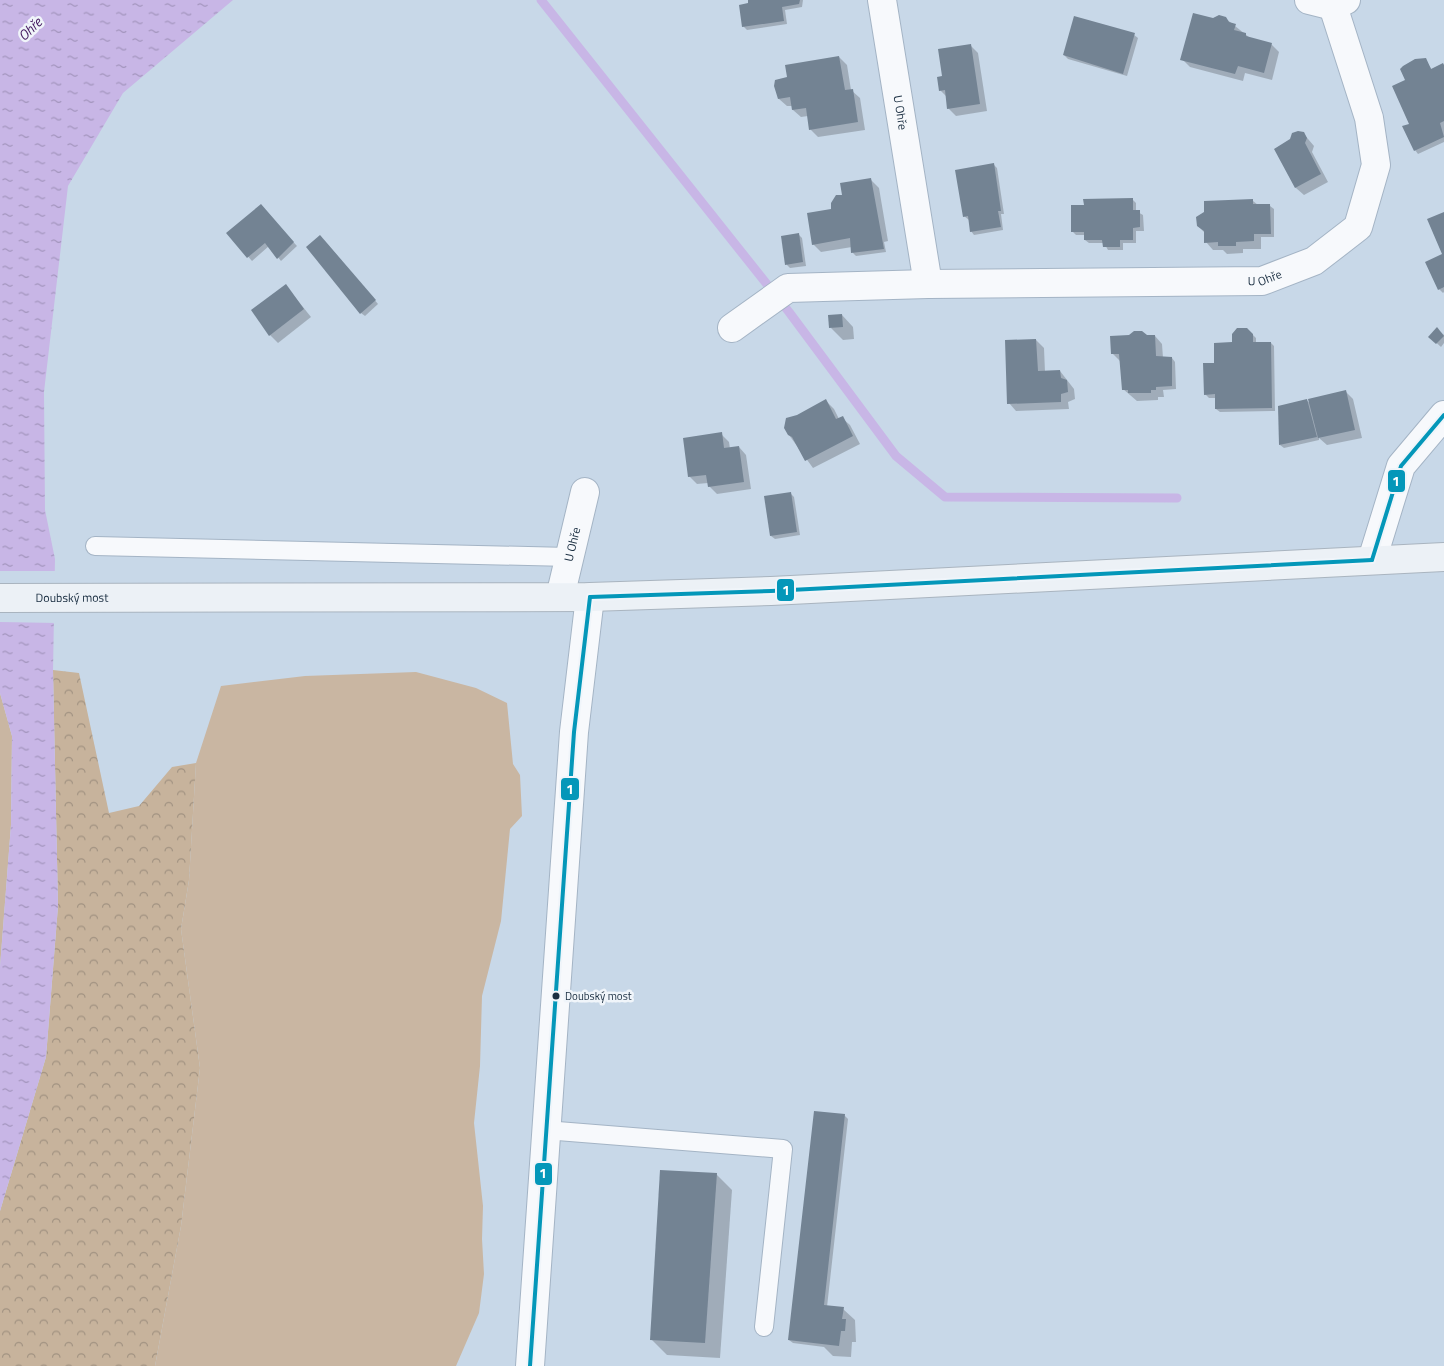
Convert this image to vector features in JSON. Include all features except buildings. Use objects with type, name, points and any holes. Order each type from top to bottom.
[{"type":"main road","name":"Doubský most","points":[[0,598],[560,597],[771,591],[1444,556]]},
{"type":"street","name":"U Ohře","points":[[882,0],[928,284]]},
{"type":"street","name":"U Ohře","points":[[732,328],[779,294],[928,284],[1262,281],[1314,261],[1358,227],[1376,166],[1369,118],[1329,2]]},
{"type":"street","points":[[1372,560],[1401,466],[1444,415]]},
{"type":"street","name":"U Ohře","points":[[560,597],[585,492]]},
{"type":"street","points":[[530,1366],[574,732],[590,596]]},
{"type":"lane","points":[[95,546],[569,557]]},
{"type":"lane","points":[[546,1130],[783,1149],[764,1327]]},
{"type":"shaded area","points":[[416,672],[476,688],[507,703],[513,764],[520,775],[522,816],[510,829],[501,921],[482,996],[480,1066],[474,1123],[483,1206],[484,1274],[479,1313],[456,1366],[155,1366],[181,1226],[200,1068],[181,929],[189,880],[196,763],[221,686],[305,676]]},
{"type":"shaded area","points":[[0,693],[12,736],[11,825],[0,967]]},
{"type":"green space","points":[[53,670],[79,673],[109,813],[139,806],[172,767],[196,763],[189,880],[181,929],[200,1068],[181,1226],[155,1366],[0,1366],[0,1211],[46,1057],[58,906]]},
{"type":"water","name":"Ohře","points":[[0,0],[233,0],[123,93],[68,186],[44,392],[45,510],[55,559],[53,671],[58,906],[46,1057],[0,1211],[0,967],[11,825],[12,736],[0,693]]},
{"type":"pier","points":[[0,571],[58,571],[57,623],[0,622]]},
{"type":"waterway","points":[[541,0],[789,312],[896,456],[945,497],[1177,498]]},
{"type":"transit line","name":"1","points":[[1372,560],[1401,466],[1444,415]]},
{"type":"transit line","name":"1","points":[[590,597],[771,591],[1372,560]]},
{"type":"transit line","name":"1","points":[[530,1366],[574,732],[590,597]]},
{"type":"place","name":"Doubský most","points":[[556,996]]}]
